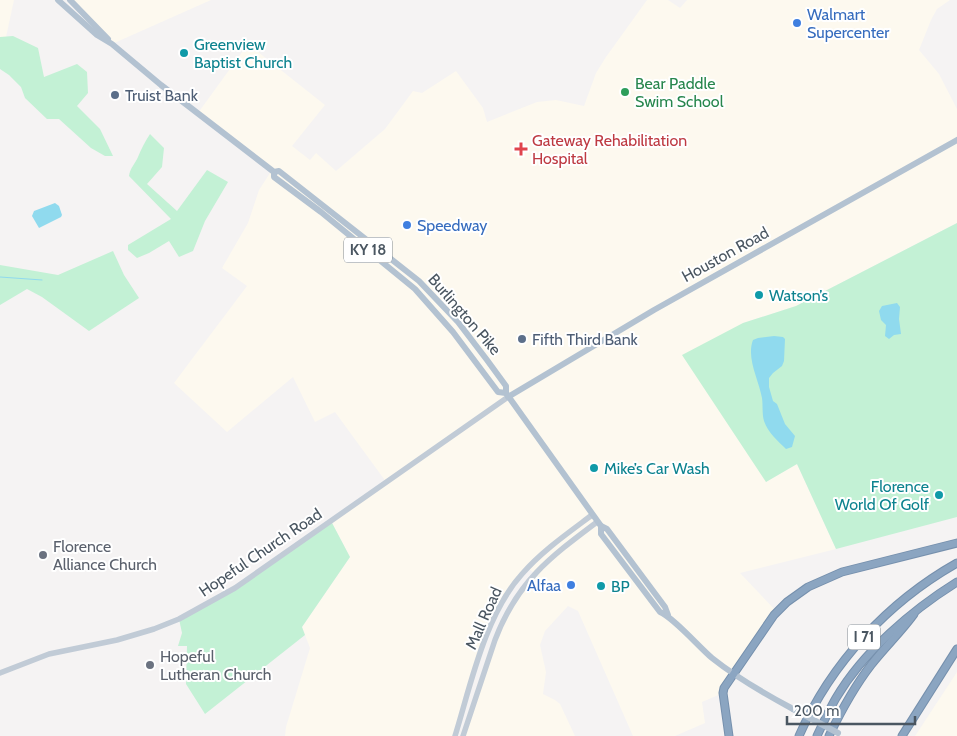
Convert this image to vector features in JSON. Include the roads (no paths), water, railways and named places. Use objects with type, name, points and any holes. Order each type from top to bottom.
[{"type":"highway","points":[[729,736],[723,693],[726,684],[777,612],[808,587],[842,572],[957,543]]},
{"type":"highway","name":"I 71","points":[[799,736],[830,679],[856,646],[905,599],[957,563]]},
{"type":"highway","name":"I 71","points":[[817,736],[836,697],[890,632],[919,608],[957,582]]},
{"type":"highway","points":[[829,736],[861,679],[883,650],[904,629],[919,608]]},
{"type":"highway","points":[[902,736],[957,649]]},
{"type":"main road","name":"Burlington Pike","points":[[58,0],[97,35],[112,44],[161,85],[274,172],[274,177],[321,212],[415,288],[453,332],[498,392],[507,395]]},
{"type":"main road","name":"Burlington Pike","points":[[70,0],[102,30],[112,44]]},
{"type":"main road","name":"Houston Road","points":[[507,395],[957,140]]},
{"type":"main road","name":"Burlington Pike","points":[[274,172],[280,171],[419,281],[458,322],[506,386],[507,395],[599,524],[601,534],[660,612],[668,615],[698,646],[733,674],[841,734]]},
{"type":"main road","name":"Hopeful Church Road","points":[[0,673],[48,654],[142,633],[202,608],[235,588],[507,395]]},
{"type":"main road","name":"Mall Road","points":[[455,736],[491,625],[509,590],[535,561],[592,515]]},
{"type":"main road","name":"Mall Road","points":[[464,736],[494,640],[514,600],[537,570],[561,550],[599,524]]},
{"type":"water","points":[[55,203],[59,206],[61,217],[39,228],[32,216],[34,211]]},
{"type":"water","points":[[897,303],[900,307],[901,334],[894,335],[889,339],[885,336],[886,325],[881,320],[879,311],[882,306]]},
{"type":"water","points":[[774,336],[785,339],[784,361],[782,366],[769,378],[769,387],[773,401],[777,404],[785,424],[795,436],[792,447],[786,449],[771,433],[764,421],[762,398],[751,354],[753,340]]},
{"type":"waterway","points":[[0,277],[42,280]]},
{"type":"place","name":"Walmart Supercenter","points":[[797,23]]},
{"type":"place","name":"Greenview Baptist Church","points":[[184,53]]},
{"type":"place","name":"Bear Paddle Swim School","points":[[625,92]]},
{"type":"place","name":"Truist Bank","points":[[115,95]]},
{"type":"place","name":"Gateway Rehabilitation Hospital","points":[[521,149]]},
{"type":"place","name":"Speedway","points":[[407,225]]},
{"type":"place","name":"Watson’s","points":[[759,295]]},
{"type":"place","name":"Fifth Third Bank","points":[[522,339]]},
{"type":"place","name":"Mike’s Car Wash","points":[[594,468]]},
{"type":"place","name":"Florence World Of Golf","points":[[939,495]]},
{"type":"place","name":"Florence Alliance Church","points":[[43,555]]},
{"type":"place","name":"Alfaa","points":[[571,585]]},
{"type":"place","name":"BP","points":[[601,586]]},
{"type":"place","name":"Hopeful Lutheran Church","points":[[150,665]]}]
